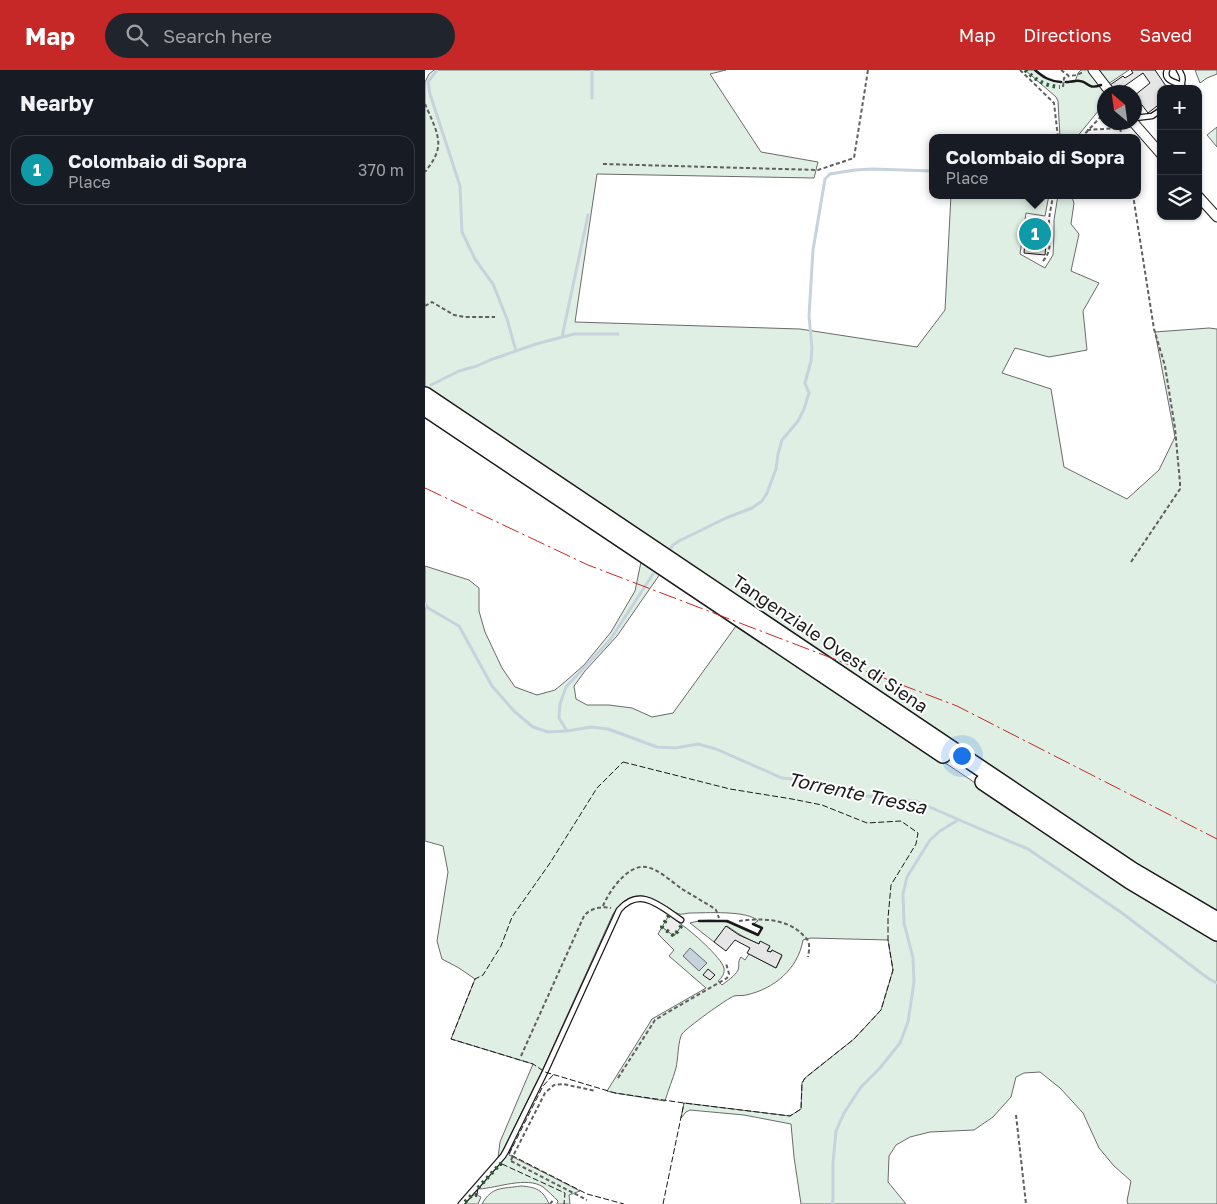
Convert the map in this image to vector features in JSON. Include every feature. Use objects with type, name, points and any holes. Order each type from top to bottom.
[{"type":"highway","name":"Tangenziale Ovest di Siena","points":[[425,395],[1132,870],[1217,920]]},
{"type":"highway","name":"Tangenziale Ovest di Siena","points":[[425,408],[1130,881],[1217,933]]},
{"type":"street","points":[[1093,70],[1105,85]]},
{"type":"street","points":[[1138,130],[1157,150]]},
{"type":"street","points":[[1202,200],[1217,217]]},
{"type":"lane","points":[[1167,70],[1165,72],[1166,76],[1178,85]]},
{"type":"lane","points":[[1179,70],[1183,75],[1182,85]]},
{"type":"lane","points":[[1142,117],[1152,116],[1157,113]]},
{"type":"lane","points":[[461,1204],[503,1156],[545,1072],[619,910],[629,900],[645,899],[660,906],[681,920]]},
{"type":"path","points":[[603,164],[818,170],[854,158],[868,70]]},
{"type":"path","points":[[1020,70],[1054,103],[1057,134]]},
{"type":"path","points":[[1061,70],[1069,76]]},
{"type":"path","points":[[1063,87],[1064,78],[1083,72]]},
{"type":"path","points":[[425,104],[436,132],[439,146],[434,161],[425,172]]},
{"type":"path","points":[[1084,134],[1097,120]]},
{"type":"path","points":[[1087,130],[1097,129]]},
{"type":"path","points":[[1043,261],[1048,255],[1050,243],[1049,223],[1052,199]]},
{"type":"path","points":[[1131,562],[1180,489],[1175,428],[1165,366],[1154,329],[1134,199]]},
{"type":"path","points":[[425,306],[432,302],[454,315],[464,317],[495,317]]},
{"type":"path","points":[[603,906],[623,876],[635,868],[644,866],[652,868],[712,906],[719,918]]},
{"type":"path","points":[[521,1056],[584,916],[587,912],[603,906],[619,910]]},
{"type":"path","points":[[739,921],[764,919],[792,926],[808,941],[808,957]]},
{"type":"path","points":[[618,1078],[655,1020],[727,978],[729,974],[726,963]]},
{"type":"path","points":[[587,1200],[511,1160],[545,1093],[554,1085],[563,1084],[596,1091]]},
{"type":"path","points":[[1016,1116],[1026,1204]]},
{"type":"path","points":[[550,1204],[554,1199]]},
{"type":"green space","points":[[434,70],[726,70],[710,74],[761,152],[818,162],[814,178],[597,174],[575,322],[800,329],[917,347],[945,310],[951,199],[1048,199],[1045,216],[1026,213],[1020,254],[1045,268],[1053,255],[1054,220],[1057,199],[1072,199],[1074,203],[1071,224],[1079,234],[1071,271],[1099,283],[1083,311],[1087,350],[1049,357],[1015,348],[1002,373],[1051,389],[1064,467],[1127,499],[1159,470],[1175,437],[1155,332],[1217,329],[1217,914],[1121,855],[1007,776],[425,386],[425,82],[429,74]]},
{"type":"green space","points":[[1025,70],[1035,70],[1053,81],[1075,82],[1081,70],[1089,70],[1101,85],[1097,85],[1097,112],[1079,134],[1060,134],[1058,101],[1056,97]]},
{"type":"green space","points":[[1097,70],[1129,70],[1108,84]]},
{"type":"green space","points":[[1195,70],[1217,70],[1217,74],[1200,83]]},
{"type":"green space","points":[[1217,127],[1217,147],[1207,135]]},
{"type":"green space","points":[[641,562],[660,574],[617,636],[574,686],[576,699],[587,705],[632,708],[652,717],[673,713],[736,626],[1040,826],[1217,939],[1217,1204],[1128,1204],[1131,1181],[1114,1166],[1099,1148],[1083,1113],[1060,1088],[1040,1072],[1024,1073],[1016,1077],[1011,1097],[993,1117],[974,1130],[930,1132],[910,1137],[896,1145],[889,1156],[888,1182],[906,1204],[801,1204],[791,1124],[744,1115],[690,1110],[681,1118],[684,1103],[790,1116],[801,1109],[802,1083],[805,1078],[854,1039],[881,1010],[893,970],[888,940],[811,938],[803,940],[796,960],[790,969],[775,983],[756,992],[730,998],[682,1034],[676,1068],[665,1101],[615,1093],[607,1091],[652,1019],[706,988],[669,956],[674,950],[658,934],[662,927],[674,936],[682,925],[705,945],[722,963],[724,972],[718,981],[722,985],[737,972],[741,957],[745,960],[749,954],[776,968],[782,956],[772,950],[771,952],[767,951],[770,947],[747,938],[727,926],[714,942],[690,923],[708,920],[725,922],[758,934],[762,928],[753,924],[758,921],[753,917],[726,913],[680,914],[654,899],[641,896],[626,900],[613,914],[542,1071],[498,1158],[500,1142],[533,1064],[451,1039],[475,979],[442,959],[437,941],[448,872],[443,846],[425,841],[425,566],[469,580],[479,588],[479,611],[485,632],[502,668],[515,687],[537,695],[555,690],[567,680],[584,665],[611,632],[635,591]]},
{"type":"green space","points":[[513,1145],[509,1155],[580,1191],[569,1195],[570,1204],[557,1204],[558,1201],[543,1187],[536,1184],[512,1183],[478,1188],[500,1164]]},
{"type":"green space","points":[[521,1186],[538,1190],[544,1195],[549,1204],[482,1204],[490,1194],[498,1189]]},
{"type":"green space","points":[[472,1195],[481,1197],[478,1204],[464,1204]]},
{"type":"shaded area","points":[[669,915],[682,925],[674,936],[662,927]]},
{"type":"shaded area","points":[[690,948],[707,963],[699,971],[683,956]]},
{"type":"building","points":[[1131,70],[1155,70],[1165,85],[1157,85],[1157,106],[1148,113],[1142,105],[1142,89],[1150,83],[1143,73],[1126,85],[1110,85],[1123,76],[1125,78],[1133,73]]},
{"type":"building","points":[[1027,222],[1046,224],[1045,255],[1024,253]]},
{"type":"building","points":[[726,926],[739,935],[759,944],[760,941],[770,946],[767,951],[771,952],[772,950],[782,955],[776,968],[747,953],[750,948],[735,940],[726,951],[714,942]]},
{"type":"building","points":[[708,969],[715,975],[710,980],[703,975]]},
{"type":"waterway","points":[[437,70],[428,82],[430,94],[460,186],[462,232],[475,259],[493,284],[507,319],[516,351]]},
{"type":"waterway","points":[[592,70],[592,98]]},
{"type":"waterway","points":[[670,549],[679,541],[726,518],[752,508],[762,501],[776,469],[782,440],[798,421],[804,409],[809,393],[805,383],[811,361],[812,348],[809,316],[813,250],[825,179],[830,174],[855,170],[929,171]]},
{"type":"waterway","points":[[562,337],[588,215]]},
{"type":"waterway","points":[[431,385],[459,371],[536,344],[574,334],[618,334]]},
{"type":"waterway","points":[[567,731],[559,718],[560,704],[566,687],[610,640],[653,574]]},
{"type":"waterway","name":"Torrente Tressa","points":[[425,604],[428,608],[459,626],[492,686],[514,711],[533,727],[548,732],[591,727],[608,729],[657,747],[675,748],[698,744],[716,749],[782,778],[812,781],[856,795],[916,801],[1028,849],[1122,913],[1209,979],[1217,983]]},
{"type":"waterway","points":[[832,1204],[836,1131],[844,1113],[861,1087],[880,1068],[900,1043],[908,1022],[914,982],[913,958],[904,923],[903,894],[907,877],[930,840],[940,831],[958,820]]},
{"type":"hedge","points":[[1025,70],[1041,82],[1060,87]]},
{"type":"hedge","points":[[669,915],[662,927],[674,936],[682,925]]},
{"type":"hedge","points":[[478,1188],[502,1164]]},
{"type":"hedge","points":[[465,1202],[472,1195],[477,1195]]},
{"type":"fence","points":[[623,762],[730,789],[822,805],[867,823],[901,821],[918,833],[916,844],[891,885],[888,940],[893,970],[881,1010],[854,1039],[805,1078],[802,1083],[801,1109],[790,1116],[615,1093],[545,1072],[533,1064],[451,1039],[475,979],[483,975],[501,946],[512,917],[550,863],[597,788],[623,762]]},
{"type":"fence","points":[[553,1075],[543,1086],[509,1154],[587,1194],[624,1204]]},
{"type":"fence","points":[[663,1204],[684,1103]]},
{"type":"fence","points":[[502,1164],[565,1193],[564,1204]]},
{"type":"fence","points":[[477,1195],[478,1188]]},
{"type":"wall","points":[[1035,70],[1053,81],[1061,82]]},
{"type":"wall","points":[[1066,82],[1078,81],[1093,87],[1097,86]]},
{"type":"wall","points":[[699,921],[727,921],[758,935],[762,928],[753,924]]},
{"type":"power","points":[[425,488],[588,565],[957,706],[1217,839]]},
{"type":"place","name":"Colombaio di Sopra","points":[[1035,234]]}]
